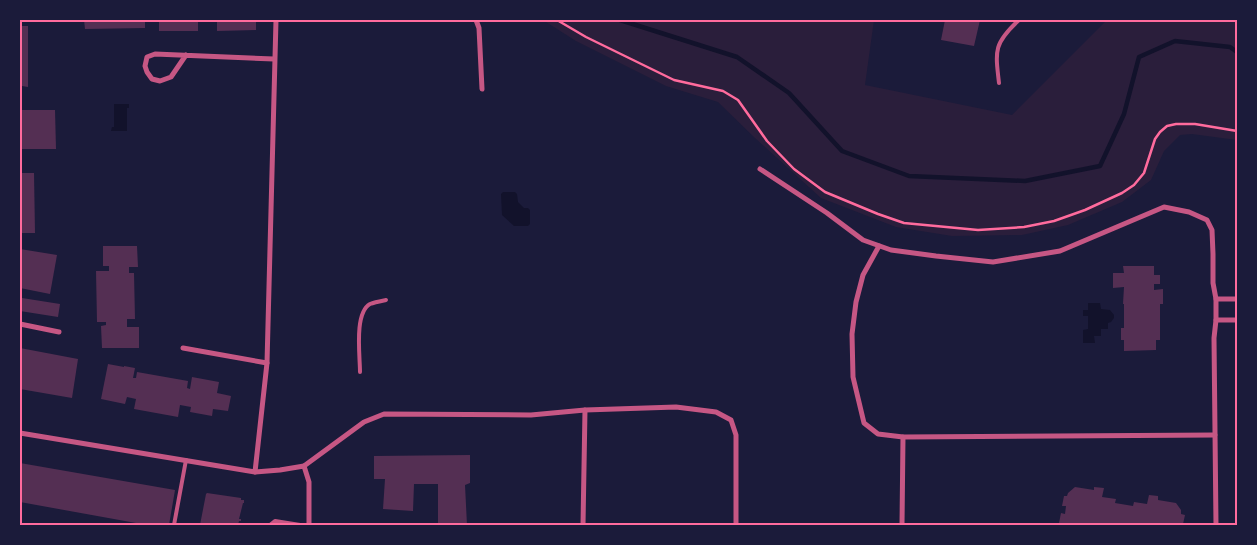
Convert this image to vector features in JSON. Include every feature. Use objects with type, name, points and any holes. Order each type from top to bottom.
[{"type":"street","points":[[255,472],[268,363],[276,20]]},
{"type":"street","points":[[476,20],[479,28],[482,89]]},
{"type":"street","points":[[186,55],[171,77],[160,81],[152,78],[145,66],[147,57],[155,54],[186,55],[274,59]]},
{"type":"street","points":[[760,169],[827,213],[863,240],[891,250],[909,253],[993,262],[1060,251],[1164,207],[1189,212],[1207,220],[1212,230],[1213,283],[1216,299],[1214,338],[1216,525]]},
{"type":"street","points":[[879,246],[863,275],[856,302],[852,334],[854,377],[864,423],[878,434],[903,437],[1215,435]]},
{"type":"street","points":[[1216,299],[1237,299]]},
{"type":"street","points":[[1216,320],[1237,320]]},
{"type":"street","points":[[20,324],[59,332]]},
{"type":"street","points":[[183,348],[268,363]]},
{"type":"street","points":[[20,432],[255,472],[304,466],[364,422],[384,414],[531,415],[585,410],[676,406],[716,412],[731,420],[736,435],[736,525]]},
{"type":"street","points":[[583,525],[585,410]]},
{"type":"street","points":[[902,525],[903,437]]},
{"type":"street","points":[[304,466],[309,482],[309,525]]},
{"type":"lane","points":[[999,83],[996,61],[998,46],[1004,35],[1019,20]]},
{"type":"lane","points":[[360,372],[359,322],[363,312],[370,304],[386,300]]},
{"type":"lane","points":[[174,525],[186,460]]},
{"type":"lane","points":[[270,525],[275,521],[300,525]]},
{"type":"path","points":[[557,20],[586,37],[674,80],[723,91],[738,100],[767,141],[794,169],[825,192],[904,223],[978,230],[1024,227],[1054,221],[1085,210],[1122,193],[1134,185],[1144,173],[1155,139],[1167,126],[1195,124],[1237,131]]},
{"type":"shaded area","points":[[543,20],[874,20],[865,85],[1012,115],[1107,20],[1237,20],[1237,140],[1192,134],[1180,135],[1164,151],[1151,180],[1122,202],[1068,225],[1022,235],[952,236],[896,227],[821,198],[718,102],[666,86],[576,41]]},
{"type":"shaded area","points":[[114,104],[129,104],[129,108],[127,108],[127,131],[111,131],[112,127],[114,127]]},
{"type":"shaded area","points":[[503,192],[515,192],[518,202],[524,208],[530,210],[530,224],[528,226],[514,226],[502,215],[501,194]]},
{"type":"shaded area","points":[[1088,303],[1100,303],[1101,309],[1110,310],[1114,315],[1111,322],[1108,323],[1108,329],[1101,329],[1101,336],[1094,336],[1095,343],[1083,343],[1083,330],[1088,329],[1088,316],[1083,316],[1083,310],[1088,310]]},
{"type":"building","points":[[84,20],[145,20],[145,28],[85,29]]},
{"type":"building","points":[[159,20],[198,20],[198,31],[159,31]]},
{"type":"building","points":[[217,20],[256,20],[256,30],[217,31]]},
{"type":"building","points":[[945,20],[980,20],[974,46],[941,40]]},
{"type":"building","points":[[20,26],[28,26],[28,87],[22,86],[22,94],[20,94]]},
{"type":"building","points":[[20,110],[55,110],[56,149],[20,149]]},
{"type":"building","points":[[20,173],[34,173],[35,233],[20,233]]},
{"type":"building","points":[[103,246],[137,246],[138,267],[129,267],[129,273],[134,273],[135,319],[127,319],[127,327],[139,327],[139,348],[102,348],[101,326],[106,325],[106,322],[97,322],[96,271],[109,271],[109,266],[103,266]]},
{"type":"building","points":[[20,249],[57,255],[50,294],[20,288]]},
{"type":"building","points":[[1123,266],[1154,266],[1154,275],[1160,275],[1160,284],[1154,284],[1154,290],[1163,289],[1163,304],[1160,304],[1160,340],[1156,340],[1156,350],[1124,351],[1124,340],[1121,340],[1121,328],[1124,328],[1124,287],[1113,288],[1113,273],[1124,273]]},
{"type":"building","points":[[22,298],[60,304],[58,317],[20,311]]},
{"type":"building","points":[[20,348],[78,359],[72,398],[20,389]]},
{"type":"building","points":[[108,364],[135,368],[133,378],[136,378],[137,372],[188,381],[187,388],[190,389],[192,377],[219,382],[217,393],[231,396],[228,411],[213,409],[212,416],[190,412],[191,407],[180,405],[178,417],[134,409],[136,399],[127,397],[125,404],[101,399]]},
{"type":"building","points":[[470,455],[470,483],[465,485],[467,525],[438,525],[438,484],[414,484],[413,511],[383,509],[385,479],[374,479],[374,456]]},
{"type":"building","points":[[20,463],[175,490],[169,525],[147,525],[20,502]]},
{"type":"building","points":[[1075,487],[1094,490],[1094,487],[1104,488],[1102,497],[1116,499],[1115,503],[1133,506],[1134,502],[1147,504],[1149,495],[1158,496],[1158,500],[1176,503],[1181,510],[1181,514],[1185,515],[1183,524],[1063,525],[1063,523],[1059,523],[1061,513],[1065,514],[1066,506],[1062,506],[1064,496],[1067,496]]},
{"type":"building","points":[[207,493],[244,500],[239,519],[241,521],[239,521],[238,525],[200,525]]},
{"type":"waterway","points":[[620,20],[737,57],[789,93],[842,151],[909,176],[1025,181],[1100,166],[1124,114],[1139,57],[1175,41],[1230,47],[1237,52]]}]
